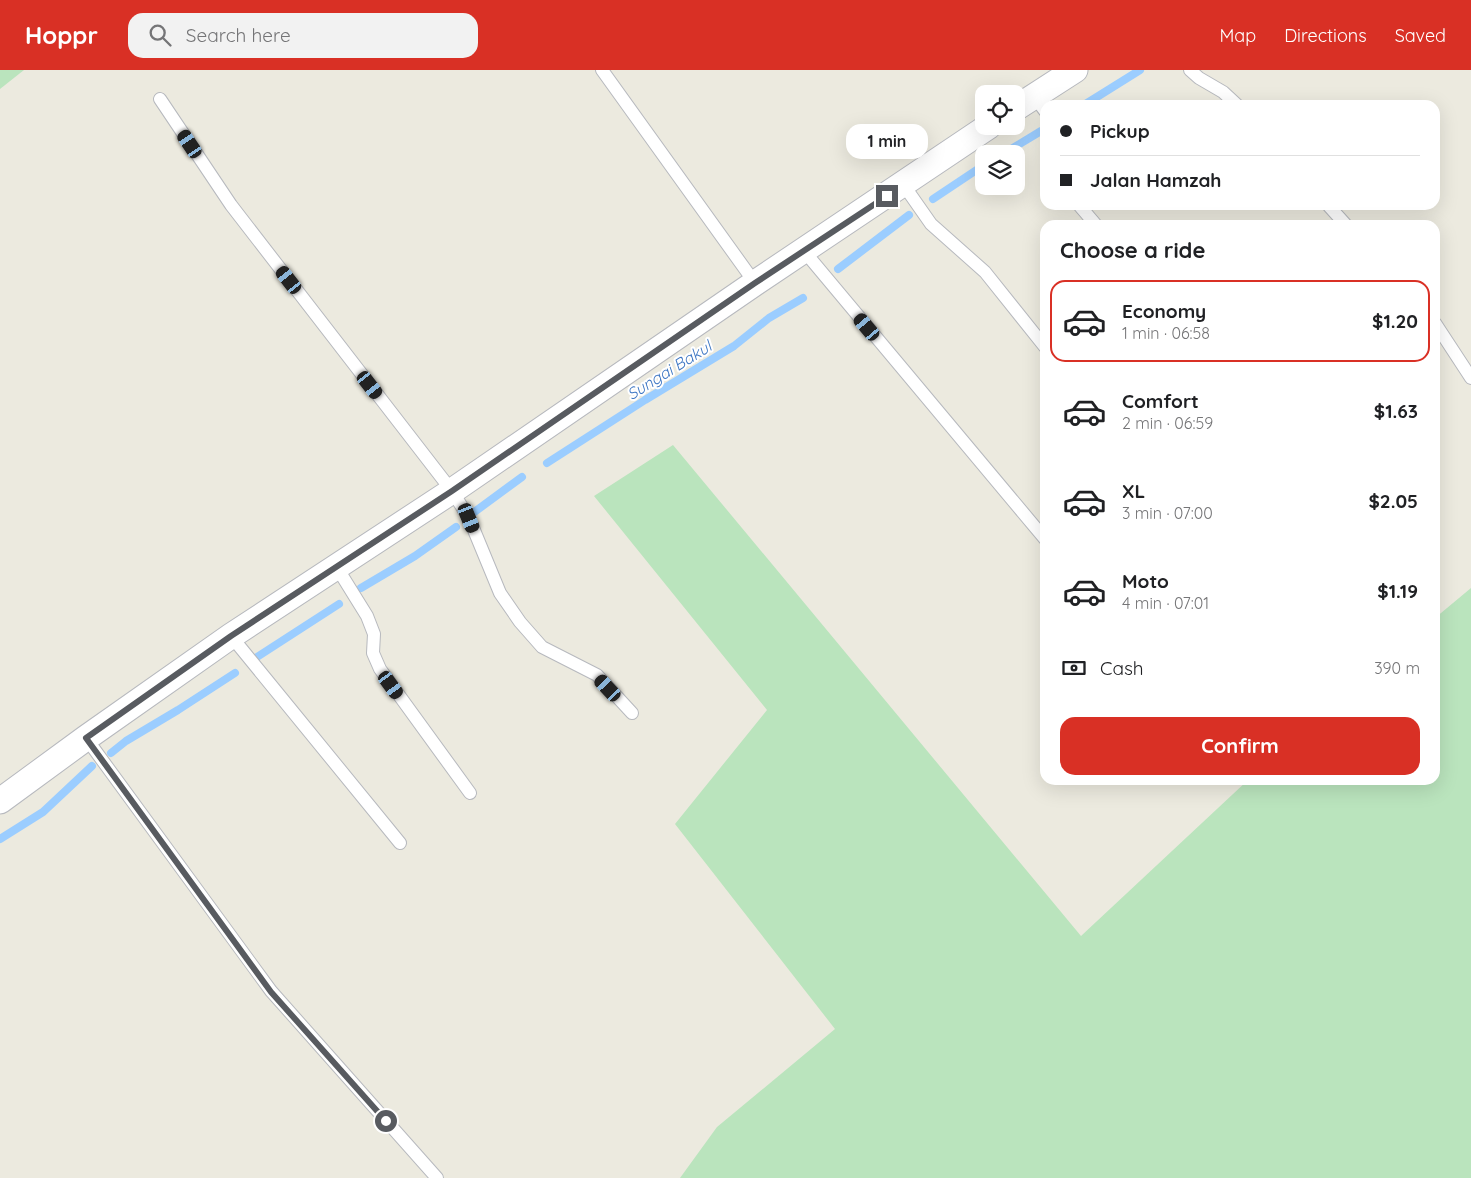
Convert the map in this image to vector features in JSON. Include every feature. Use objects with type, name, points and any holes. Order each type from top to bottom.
[{"type":"street","points":[[1032,105],[1075,70]]},
{"type":"street","points":[[0,801],[231,636],[452,491],[755,283],[976,135]]},
{"type":"lane","points":[[602,70],[755,283]]},
{"type":"lane","points":[[1190,70],[1232,100]]},
{"type":"lane","points":[[160,99],[231,205],[452,491],[469,518],[500,593],[520,622],[542,647],[568,662],[597,675],[632,713]]},
{"type":"lane","points":[[903,184],[931,224],[985,272],[1040,341]]},
{"type":"lane","points":[[1084,210],[1092,220]]},
{"type":"lane","points":[[1332,210],[1342,220]]},
{"type":"lane","points":[[804,251],[1040,533]]},
{"type":"lane","points":[[1440,331],[1471,378]]},
{"type":"lane","points":[[336,566],[367,616],[374,634],[372,653],[380,669],[470,793]]},
{"type":"lane","points":[[231,636],[400,843]]},
{"type":"lane","points":[[86,738],[271,992],[437,1178]]},
{"type":"green space","points":[[0,70],[24,70],[0,89]]},
{"type":"green space","points":[[673,445],[1081,936],[1243,785],[1440,785],[1440,614],[1471,588],[1471,1178],[680,1178],[717,1127],[835,1029],[675,824],[767,710],[594,496]]},
{"type":"waterway","name":"Sungai Bakul","points":[[1092,100],[1140,70]]},
{"type":"waterway","name":"Sungai Bakul","points":[[1018,145],[1040,132]]},
{"type":"waterway","name":"Sungai Bakul","points":[[933,199],[975,171]]},
{"type":"waterway","name":"Sungai Bakul","points":[[838,269],[909,215]]},
{"type":"waterway","name":"Sungai Bakul","points":[[547,463],[734,346],[769,318],[803,298]]},
{"type":"waterway","name":"Sungai Bakul","points":[[473,513],[522,477]]},
{"type":"waterway","name":"Sungai Bakul","points":[[361,588],[415,556],[456,527]]},
{"type":"waterway","name":"Sungai Bakul","points":[[257,657],[339,604]]},
{"type":"waterway","name":"Sungai Bakul","points":[[111,753],[126,741],[235,673]]},
{"type":"waterway","name":"Sungai Bakul","points":[[0,839],[43,812],[92,766]]},
{"type":"route","points":[[386,1121],[271,992],[86,738],[231,636],[452,491],[755,283],[887,196]]}]
